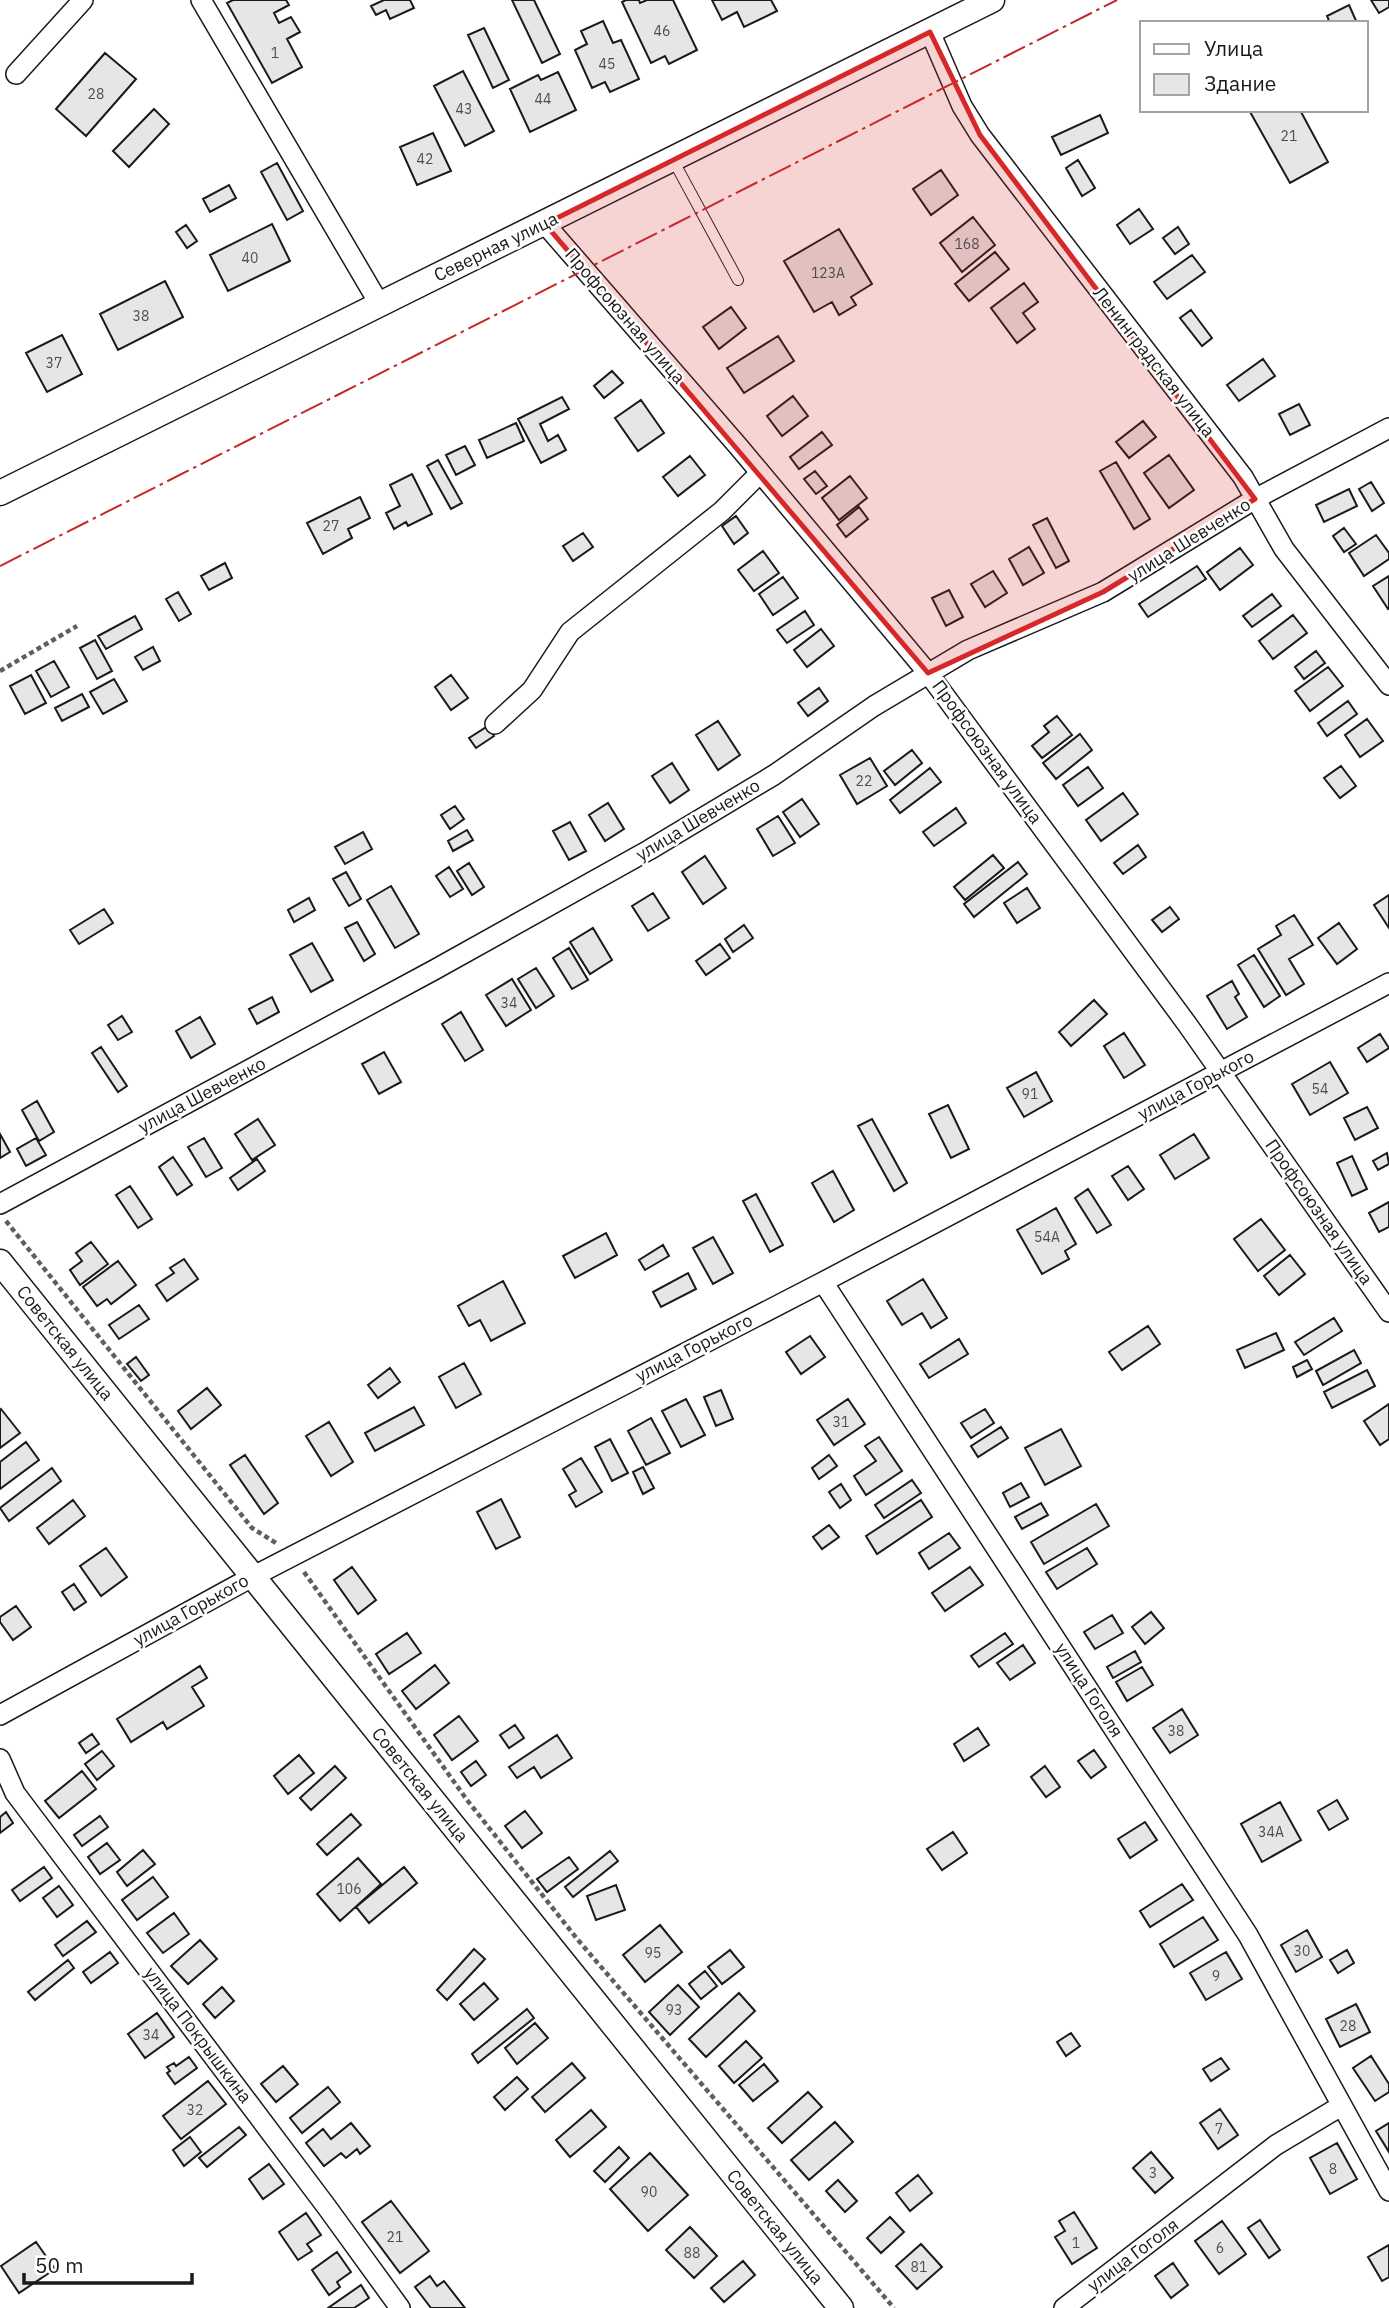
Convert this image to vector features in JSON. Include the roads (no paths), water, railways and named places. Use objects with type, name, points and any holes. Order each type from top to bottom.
[{"type":"street","points":[[16,74],[83,0]]},
{"type":"street","points":[[201,0],[380,305]]},
{"type":"street","name":"Северная улица","points":[[0,493],[992,0]]},
{"type":"street","name":"Ленинградская улица","points":[[930,32],[962,106],[980,135],[1243,477],[1284,550],[1389,685]]},
{"type":"street","name":"Профсоюзная улица","points":[[545,224],[760,472],[928,673],[1179,1013],[1389,1312]]},
{"type":"street","name":"улица Шевченко","points":[[0,1204],[434,970],[649,850],[774,775],[874,706],[968,650],[1103,592],[1255,499],[1389,428]]},
{"type":"street","points":[[495,724],[532,690],[570,632],[722,511],[760,472]]},
{"type":"street","name":"улица Горького","points":[[0,1715],[252,1577],[823,1282],[1389,983]]},
{"type":"street","name":"Советская улица","points":[[0,1262],[841,2308]]},
{"type":"street","name":"улица Гоголя","points":[[823,1282],[1248,1935],[1389,2191]]},
{"type":"street","name":"улица Покрышкина","points":[[0,1759],[16,1793],[400,2308]]},
{"type":"street","name":"улица Гоголя","points":[[1064,2308],[1276,2145],[1341,2106]]},
{"type":"lane","points":[[672,158],[738,280]]}]
